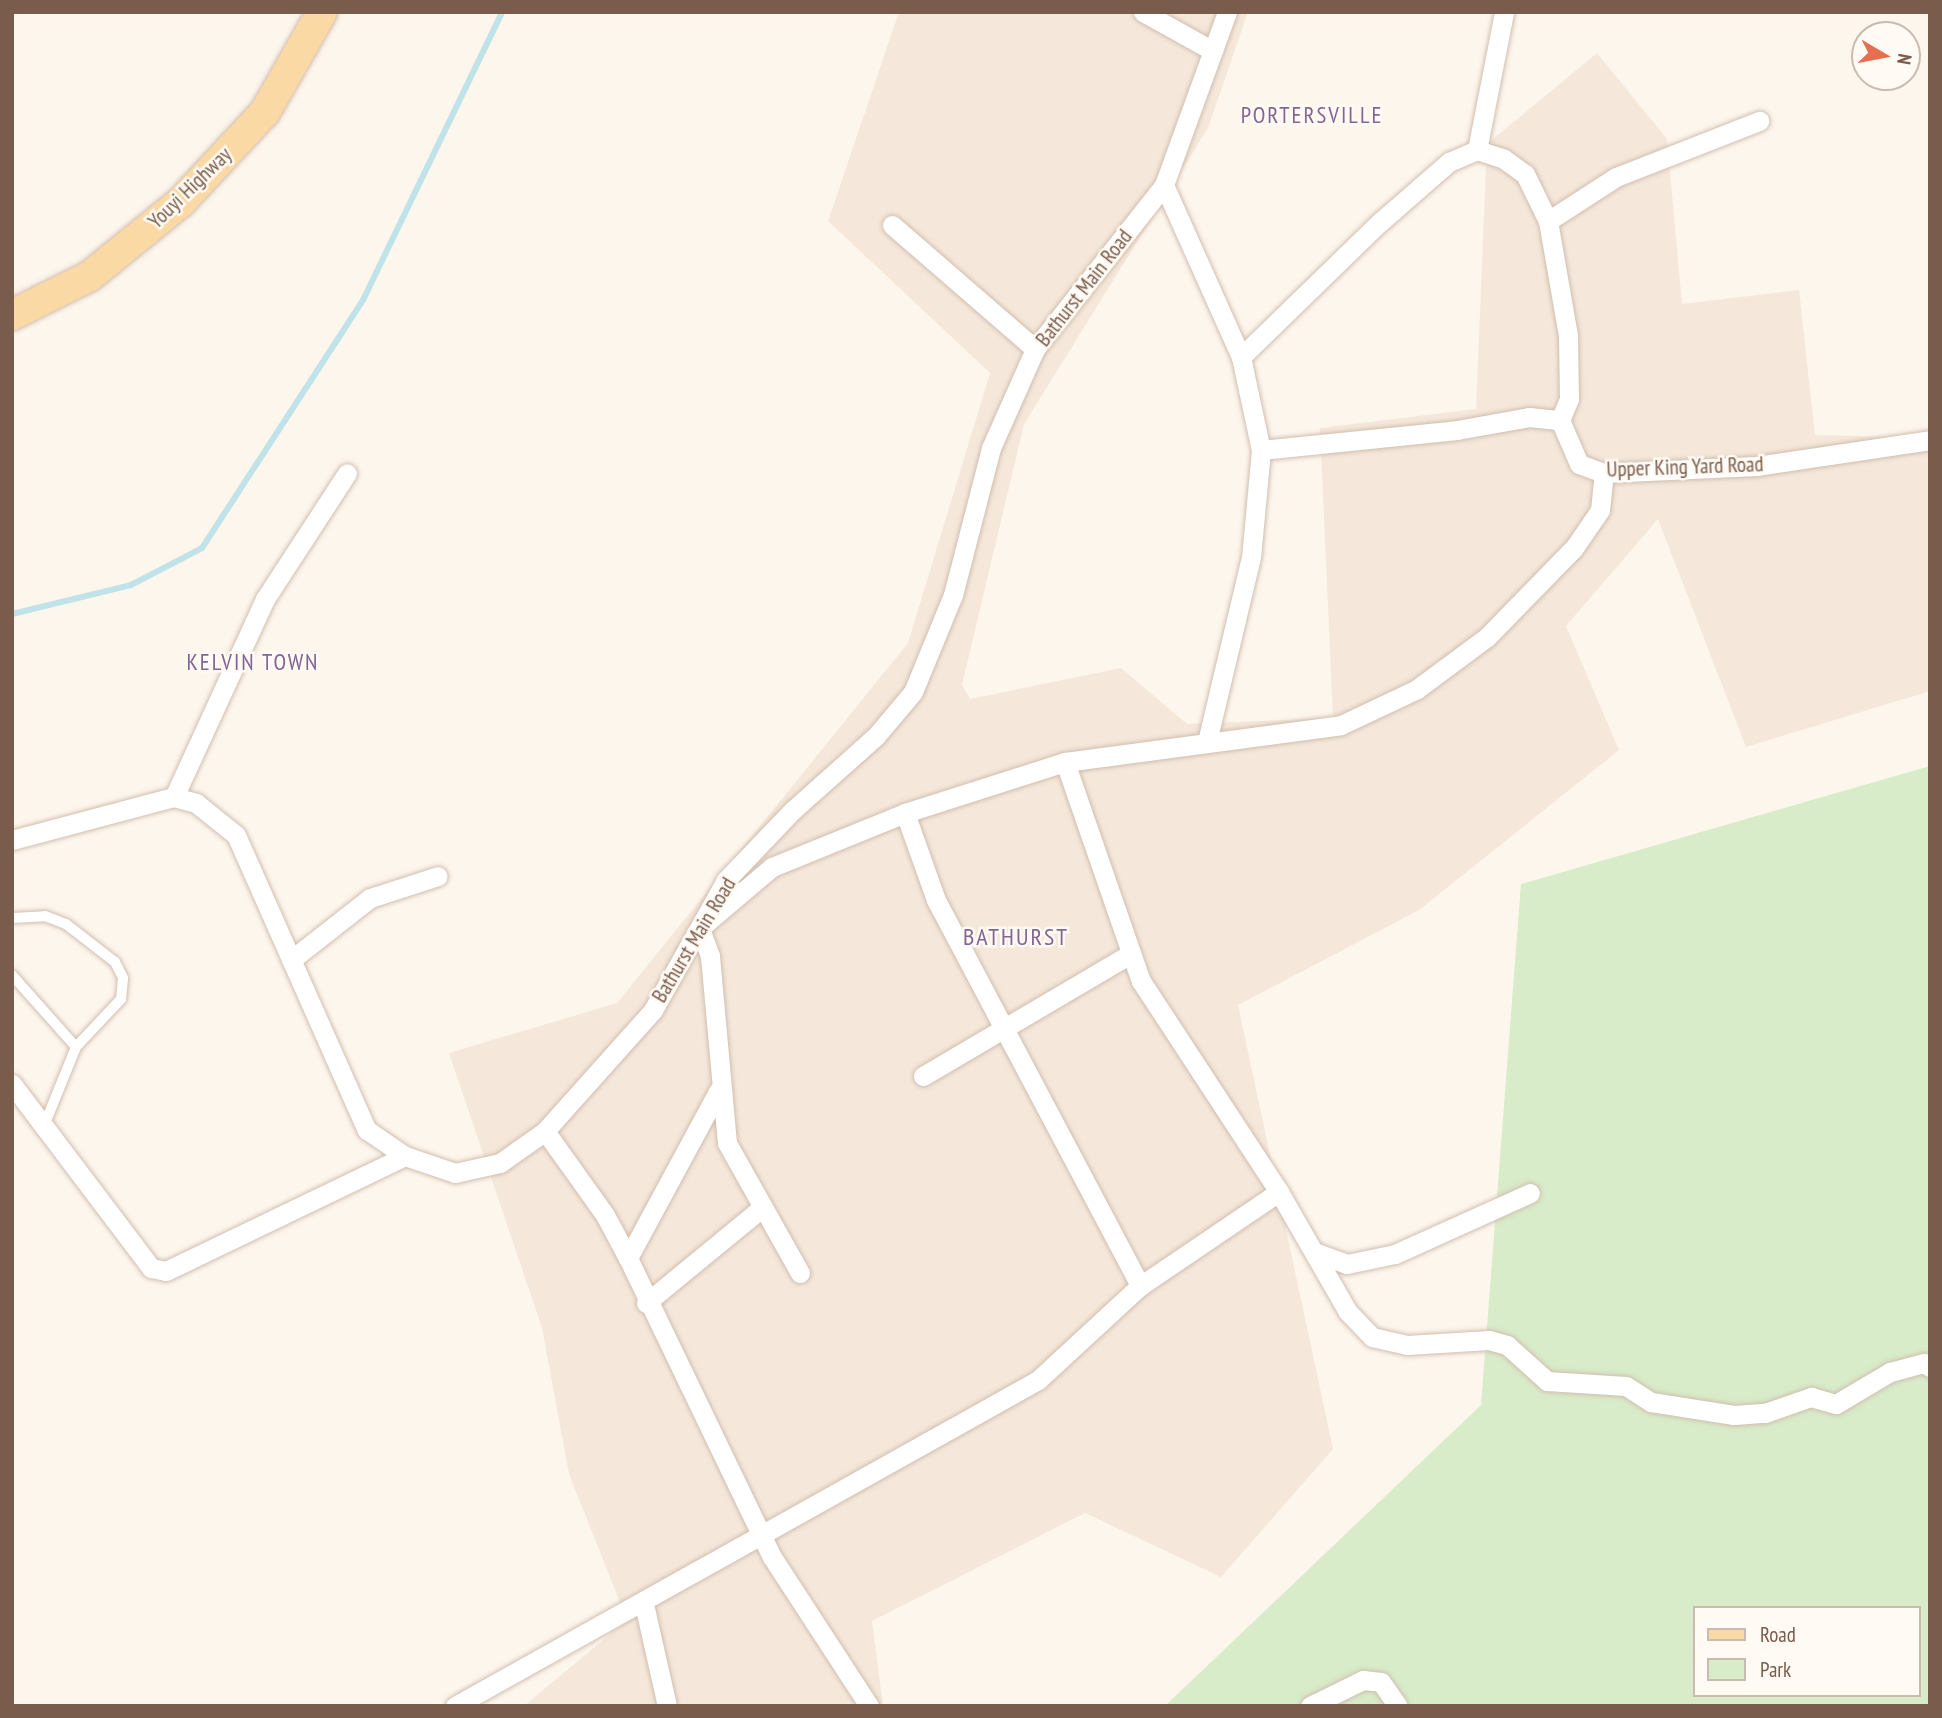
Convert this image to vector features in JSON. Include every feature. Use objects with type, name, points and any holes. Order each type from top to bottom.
[{"type":"main road","name":"Youyi Highway","points":[[12,315],[90,276],[181,202],[265,112],[322,12]]},
{"type":"street","points":[[1143,12],[1213,51]]},
{"type":"street","name":"Bathurst Main Road","points":[[174,797],[196,803],[236,835],[368,1130],[405,1156],[455,1173],[500,1163],[545,1131],[653,1010],[726,880],[793,810],[876,736],[913,692],[953,595],[990,448],[1035,349],[1164,185],[1227,12]]},
{"type":"street","points":[[1477,150],[1504,12]]},
{"type":"street","points":[[1548,221],[1616,177],[1759,121]]},
{"type":"street","points":[[1241,357],[1399,205],[1449,162],[1477,150],[1504,159],[1525,174],[1548,221],[1568,336],[1569,399],[1560,421],[1529,417],[1457,430],[1262,450]]},
{"type":"street","points":[[1164,185],[1241,357],[1262,450],[1251,558],[1207,741]]},
{"type":"street","points":[[892,225],[1035,349]]},
{"type":"street","name":"Upper King Yard Road","points":[[1560,421],[1579,464],[1604,473],[1757,466],[1930,440]]},
{"type":"street","points":[[12,840],[174,797],[265,599],[347,473]]},
{"type":"street","points":[[800,1273],[727,1143],[719,1090],[710,956],[700,928],[772,867],[905,813],[1065,762],[1341,725],[1417,689],[1487,637],[1574,548],[1600,510],[1604,473]]},
{"type":"street","points":[[1065,762],[1141,981],[1279,1192],[1348,1312],[1372,1338],[1407,1345],[1489,1340],[1507,1345],[1547,1381],[1626,1386],[1651,1402],[1734,1415],[1765,1413],[1811,1397],[1836,1404],[1890,1372],[1924,1363],[1930,1367]]},
{"type":"street","points":[[905,813],[936,900],[1140,1286]]},
{"type":"street","points":[[291,960],[370,898],[438,876]]},
{"type":"street","points":[[923,1076],[1130,954]]},
{"type":"street","points":[[12,1084],[151,1269],[166,1271],[405,1156]]},
{"type":"street","points":[[628,1258],[719,1090]]},
{"type":"street","points":[[545,1131],[605,1216],[628,1258],[646,1303],[760,1534],[869,1706]]},
{"type":"street","points":[[455,1706],[644,1604],[760,1534],[1038,1380],[1140,1286],[1279,1192]]},
{"type":"street","points":[[1314,1252],[1348,1264],[1395,1254],[1530,1193]]},
{"type":"street","points":[[646,1303],[763,1207]]},
{"type":"street","points":[[644,1604],[667,1706]]},
{"type":"street","points":[[1310,1706],[1363,1680],[1381,1682],[1398,1706]]},
{"type":"lane","points":[[12,918],[45,916],[66,924],[115,962],[123,978],[121,999],[76,1047],[44,1126]]},
{"type":"lane","points":[[12,975],[76,1047]]},
{"type":"shaded area","points":[[899,12],[1248,12],[1208,128],[1024,424],[962,685],[970,699],[1121,668],[1187,724],[1333,718],[1320,428],[1476,409],[1487,144],[1597,53],[1667,139],[1682,304],[1799,290],[1815,435],[1930,438],[1930,691],[1746,747],[1658,519],[1566,626],[1619,750],[1419,910],[1238,1005],[1333,1449],[1221,1577],[1085,1513],[872,1621],[883,1706],[524,1706],[627,1620],[569,1474],[542,1328],[449,1053],[617,1003],[908,643],[990,373],[828,221]]},
{"type":"green space","points":[[1930,766],[1930,1706],[1165,1706],[1481,1405],[1521,884]]},
{"type":"waterway","points":[[12,614],[131,585],[202,548],[363,300],[502,12]]},
{"type":"district","name":"PORTERSVILLE","points":[[1312,115]]},
{"type":"district","name":"KELVIN TOWN","points":[[253,662]]},
{"type":"district","name":"BATHURST","points":[[1016,937]]}]
